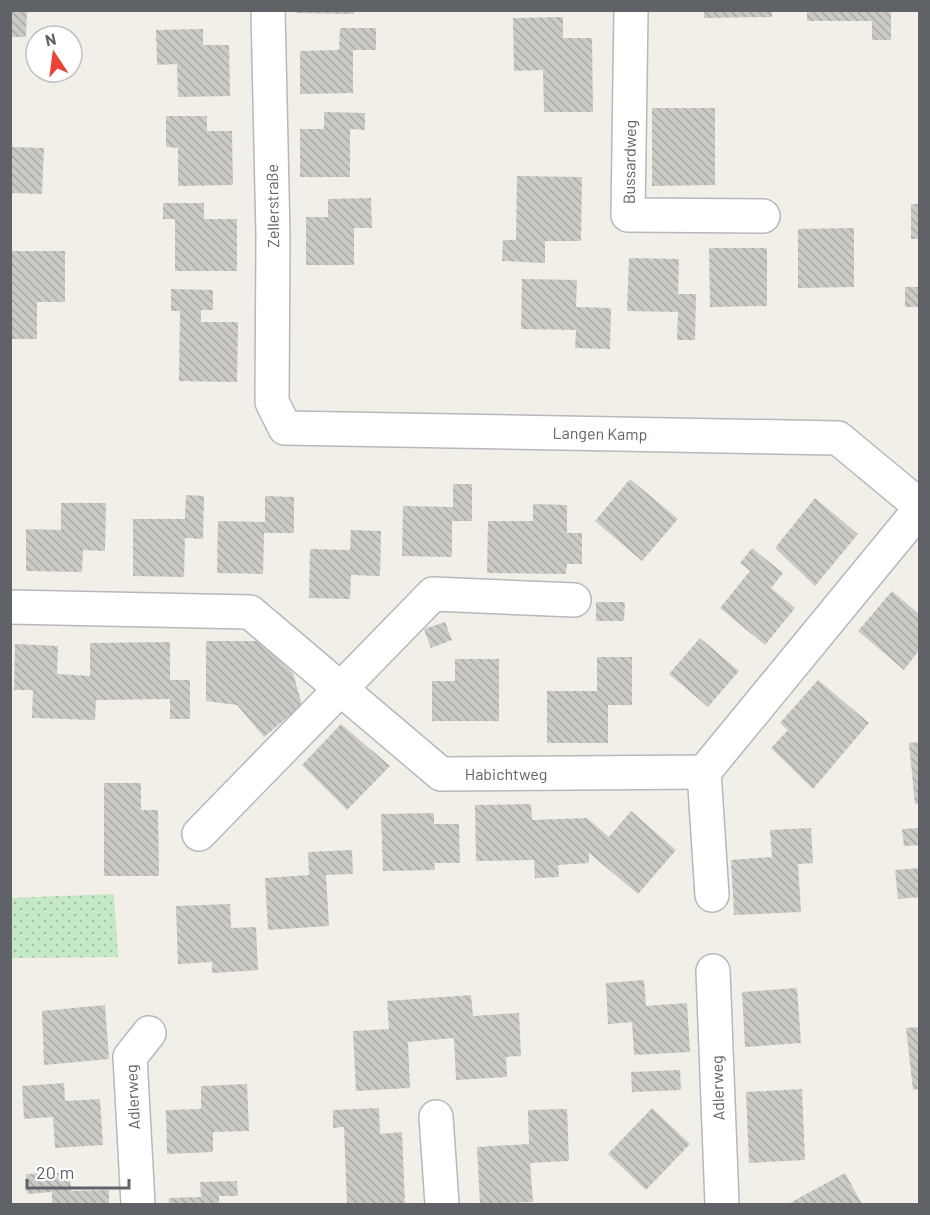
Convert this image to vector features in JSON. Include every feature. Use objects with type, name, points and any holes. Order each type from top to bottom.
[{"type":"street","name":"Zellerstraße","points":[[268,10],[273,236],[272,402]]},
{"type":"street","name":"Bussardweg","points":[[631,10],[628,215],[763,216]]},
{"type":"street","name":"Langen Kamp","points":[[272,402],[285,428],[838,438],[920,507]]},
{"type":"street","points":[[712,895],[704,772],[920,507]]},
{"type":"street","points":[[199,834],[433,594],[574,600]]},
{"type":"street","name":"Habichtweg","points":[[10,607],[250,612],[441,774],[704,772]]},
{"type":"street","name":"Adlerweg","points":[[713,970],[722,1204]]},
{"type":"street","name":"Adlerweg","points":[[138,1204],[130,1057],[149,1033]]},
{"type":"street","points":[[436,1117],[442,1204]]},
{"type":"green space","points":[[114,894],[118,957],[11,958],[11,898]]},
{"type":"building","points":[[10,10],[27,10],[24,37],[10,37]]},
{"type":"building","points":[[295,10],[354,10],[354,14],[295,13]]},
{"type":"building","points":[[704,10],[772,10],[772,17],[704,18]]},
{"type":"building","points":[[807,10],[891,10],[891,40],[872,40],[872,21],[807,21]]},
{"type":"building","points":[[563,17],[563,38],[592,38],[593,112],[544,112],[543,70],[514,71],[513,18]]},
{"type":"building","points":[[340,28],[376,28],[376,50],[353,50],[353,93],[300,94],[300,51],[339,50]]},
{"type":"building","points":[[203,29],[203,45],[229,45],[230,96],[178,97],[177,64],[157,65],[156,30]]},
{"type":"building","points":[[652,108],[715,108],[715,185],[652,186]]},
{"type":"building","points":[[324,112],[365,113],[365,130],[350,129],[350,177],[300,177],[300,129],[324,129]]},
{"type":"building","points":[[166,116],[207,116],[207,131],[232,131],[233,185],[178,186],[178,148],[166,147]]},
{"type":"building","points":[[10,147],[44,148],[42,194],[10,193]]},
{"type":"building","points":[[517,176],[582,177],[581,241],[545,241],[545,263],[502,261],[503,240],[516,240]]},
{"type":"building","points":[[371,198],[372,228],[354,228],[354,265],[306,265],[306,217],[328,217],[328,199]]},
{"type":"building","points":[[163,203],[204,203],[204,219],[237,219],[237,271],[175,271],[175,219],[163,219]]},
{"type":"building","points":[[911,204],[920,204],[920,239],[911,239]]},
{"type":"building","points":[[854,228],[854,287],[798,288],[798,229]]},
{"type":"building","points":[[709,248],[767,248],[767,306],[710,307]]},
{"type":"building","points":[[10,251],[65,251],[65,302],[37,302],[37,339],[10,339]]},
{"type":"building","points":[[629,258],[679,259],[678,294],[696,294],[695,340],[677,340],[678,312],[627,311]]},
{"type":"building","points":[[522,279],[577,280],[576,307],[611,308],[610,349],[575,348],[576,330],[521,329]]},
{"type":"building","points":[[905,287],[920,287],[920,307],[905,307]]},
{"type":"building","points":[[171,289],[213,290],[213,310],[201,310],[201,322],[238,322],[237,382],[179,381],[180,311],[171,311]]},
{"type":"building","points":[[630,479],[678,519],[642,561],[595,521]]},
{"type":"building","points":[[453,484],[472,484],[472,521],[452,521],[452,557],[402,556],[403,506],[453,507]]},
{"type":"building","points":[[186,495],[204,496],[203,539],[185,538],[184,577],[133,576],[133,519],[185,519]]},
{"type":"building","points":[[265,496],[294,497],[294,533],[264,533],[263,574],[217,573],[218,521],[265,522]]},
{"type":"building","points":[[815,498],[858,534],[815,586],[775,548]]},
{"type":"building","points":[[61,503],[106,503],[105,551],[83,550],[82,572],[26,571],[26,529],[61,530]]},
{"type":"building","points":[[533,504],[567,505],[567,533],[582,533],[582,564],[567,564],[566,574],[487,573],[488,521],[533,521]]},
{"type":"building","points":[[351,530],[381,531],[380,576],[351,575],[350,599],[309,598],[310,549],[350,550]]},
{"type":"building","points":[[752,548],[783,573],[771,588],[795,608],[765,645],[720,608],[750,571],[740,563]]},
{"type":"building","points":[[892,591],[920,615],[920,649],[904,670],[858,631]]},
{"type":"building","points":[[596,602],[625,602],[624,621],[596,621]]},
{"type":"building","points":[[445,622],[452,640],[431,648],[424,629]]},
{"type":"building","points":[[700,638],[739,671],[708,707],[669,674]]},
{"type":"building","points":[[206,641],[259,641],[293,673],[302,705],[264,737],[237,705],[206,701]]},
{"type":"building","points":[[170,642],[170,680],[190,680],[190,719],[170,719],[170,699],[96,700],[95,720],[32,718],[33,690],[14,690],[15,644],[58,646],[57,674],[90,676],[90,643]]},
{"type":"building","points":[[597,657],[632,657],[632,705],[608,705],[608,743],[547,743],[547,691],[597,691]]},
{"type":"building","points":[[455,659],[499,659],[499,721],[432,721],[432,681],[455,681]]},
{"type":"building","points":[[818,680],[869,723],[813,789],[771,748],[788,730],[780,723]]},
{"type":"building","points":[[341,724],[390,766],[347,810],[302,765]]},
{"type":"building","points":[[920,742],[920,804],[915,804],[909,743]]},
{"type":"building","points":[[104,783],[141,783],[141,810],[158,810],[159,876],[104,876]]},
{"type":"building","points":[[531,804],[532,820],[587,818],[609,837],[631,811],[676,850],[638,894],[589,853],[589,863],[558,865],[559,877],[535,878],[534,860],[476,861],[475,805]]},
{"type":"building","points":[[434,813],[434,824],[459,824],[460,863],[434,863],[435,870],[383,871],[381,814]]},
{"type":"building","points":[[811,828],[813,863],[798,864],[801,912],[734,915],[731,860],[772,857],[770,830]]},
{"type":"building","points":[[920,828],[920,845],[904,846],[902,829]]},
{"type":"building","points":[[352,850],[353,874],[326,875],[329,926],[268,930],[265,878],[309,875],[308,852]]},
{"type":"building","points":[[920,868],[920,897],[898,899],[895,870]]},
{"type":"building","points":[[230,904],[231,928],[256,927],[258,970],[212,973],[212,962],[178,964],[176,906]]},
{"type":"building","points":[[644,980],[646,1006],[687,1003],[690,1052],[634,1055],[632,1022],[608,1024],[606,983]]},
{"type":"building","points":[[797,988],[801,1043],[745,1047],[742,992]]},
{"type":"building","points":[[471,995],[473,1016],[519,1013],[521,1056],[506,1057],[507,1077],[456,1080],[454,1038],[408,1042],[410,1088],[356,1091],[353,1031],[389,1029],[387,1001]]},
{"type":"building","points":[[105,1005],[109,1059],[44,1065],[42,1011]]},
{"type":"building","points":[[920,1027],[920,1089],[913,1090],[906,1028]]},
{"type":"building","points":[[680,1070],[681,1090],[632,1092],[631,1072]]},
{"type":"building","points":[[64,1083],[65,1101],[100,1099],[103,1145],[55,1148],[53,1117],[24,1119],[22,1086]]},
{"type":"building","points":[[247,1084],[249,1131],[213,1132],[213,1152],[167,1154],[166,1110],[201,1109],[201,1086]]},
{"type":"building","points":[[802,1089],[805,1160],[749,1163],[746,1092]]},
{"type":"building","points":[[379,1108],[380,1134],[402,1132],[405,1204],[347,1204],[344,1127],[333,1128],[333,1110]]},
{"type":"building","points":[[652,1108],[690,1144],[646,1190],[608,1154]]},
{"type":"building","points":[[567,1109],[569,1161],[530,1163],[533,1202],[480,1204],[477,1147],[529,1144],[528,1110]]},
{"type":"building","points":[[70,1172],[71,1191],[109,1190],[109,1204],[52,1204],[52,1192],[27,1194],[26,1174]]},
{"type":"building","points":[[845,1173],[862,1204],[788,1204]]},
{"type":"building","points":[[237,1181],[238,1196],[219,1196],[219,1204],[169,1204],[169,1198],[201,1197],[200,1182]]}]
